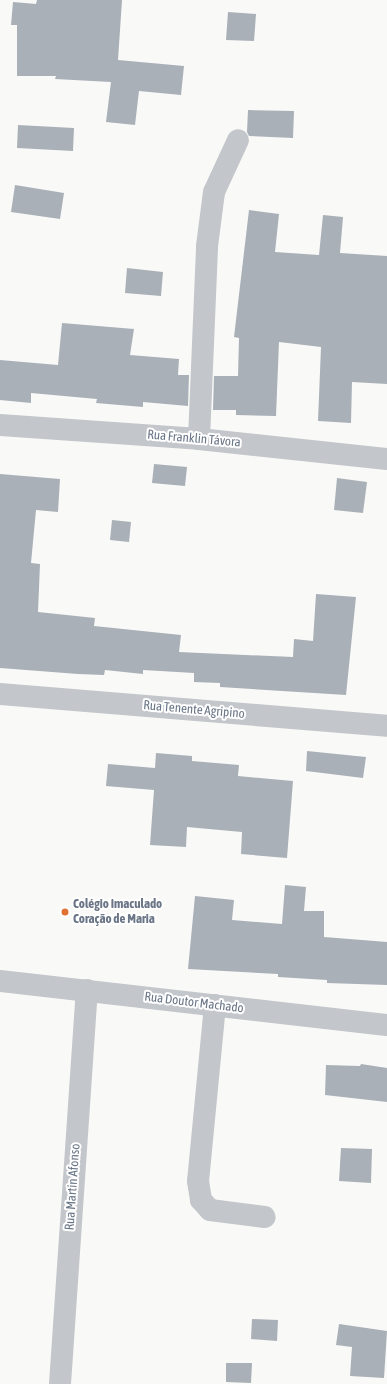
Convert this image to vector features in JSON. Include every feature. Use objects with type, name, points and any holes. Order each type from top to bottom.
[{"type":"street","points":[[199,439],[207,246],[214,192],[238,140]]},
{"type":"street","name":"Rua Franklin Távora","points":[[0,425],[199,439],[387,459]]},
{"type":"street","name":"Rua Tenente Agripino","points":[[0,694],[387,726]]},
{"type":"street","name":"Rua Doutor Machado","points":[[0,982],[87,990],[387,1025]]},
{"type":"street","name":"Rua Martin Afonso","points":[[60,1384],[87,990]]},
{"type":"street","points":[[215,1005],[198,1181],[201,1200],[210,1210],[265,1217]]},
{"type":"building","points":[[37,0],[122,0],[118,60],[184,66],[181,95],[139,91],[135,125],[106,122],[111,82],[55,79],[56,76],[17,76],[17,25],[11,25],[13,2],[36,4]]},
{"type":"building","points":[[228,12],[256,14],[254,41],[226,40]]},
{"type":"building","points":[[248,110],[294,111],[293,138],[249,136],[247,132]]},
{"type":"building","points":[[18,125],[74,128],[73,151],[17,148]]},
{"type":"building","points":[[15,185],[64,193],[60,219],[11,212]]},
{"type":"building","points":[[249,210],[279,214],[275,252],[319,255],[323,215],[343,217],[340,253],[387,256],[387,384],[352,382],[351,423],[318,421],[321,347],[279,342],[276,416],[236,415],[236,410],[213,410],[214,376],[238,376],[239,338],[234,337]]},
{"type":"building","points":[[127,268],[163,272],[161,296],[125,293]]},
{"type":"building","points":[[62,323],[134,329],[130,355],[179,359],[178,375],[189,375],[188,406],[143,402],[143,407],[96,403],[97,399],[31,393],[31,403],[0,400],[0,360],[58,365]]},
{"type":"building","points":[[154,464],[187,467],[185,486],[152,483]]},
{"type":"building","points":[[0,474],[60,479],[58,512],[36,510],[31,563],[40,564],[38,612],[95,618],[94,626],[181,635],[179,652],[293,657],[294,639],[313,641],[316,594],[356,597],[346,695],[220,687],[220,683],[194,682],[194,673],[143,670],[143,674],[105,670],[104,675],[0,668]]},
{"type":"building","points":[[337,478],[367,482],[363,513],[334,510]]},
{"type":"building","points":[[112,520],[131,522],[129,542],[110,540]]},
{"type":"building","points":[[307,751],[366,757],[363,778],[306,771]]},
{"type":"building","points":[[156,753],[192,756],[192,761],[239,765],[238,776],[293,781],[287,858],[241,854],[242,832],[187,827],[186,847],[150,845],[154,790],[106,786],[108,764],[155,768]]},
{"type":"building","points":[[285,885],[306,887],[304,911],[324,911],[324,937],[387,942],[387,985],[327,983],[327,980],[278,977],[278,974],[188,969],[195,896],[234,900],[232,920],[282,924]]},
{"type":"building","points":[[361,1064],[387,1068],[387,1102],[325,1095],[326,1065],[360,1066]]},
{"type":"building","points":[[341,1148],[372,1149],[371,1183],[339,1181]]},
{"type":"building","points":[[252,1319],[278,1320],[277,1341],[251,1339]]},
{"type":"building","points":[[339,1324],[387,1331],[384,1378],[350,1376],[352,1347],[336,1345]]},
{"type":"building","points":[[226,1363],[252,1363],[251,1383],[226,1382]]},
{"type":"place","name":"Colégio Imaculado Coração de Maria","points":[[65,912]]}]
